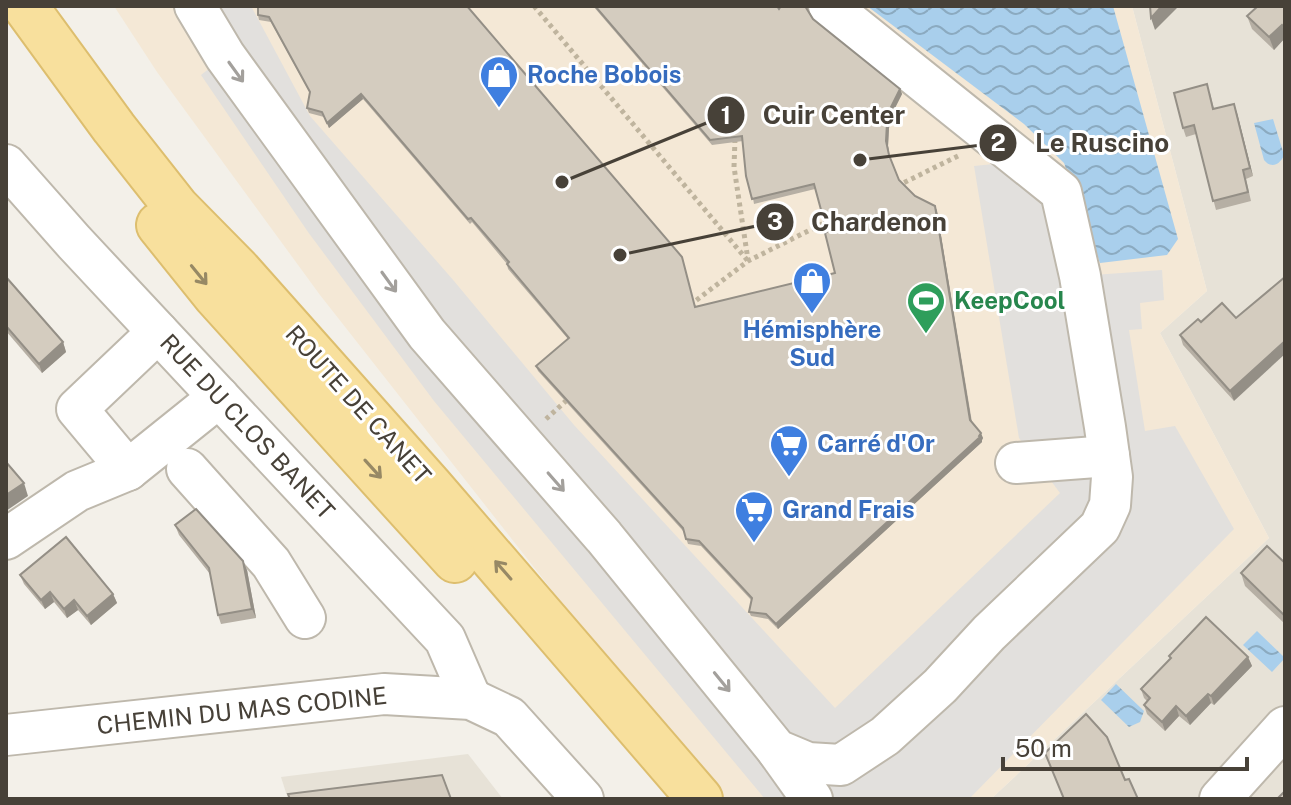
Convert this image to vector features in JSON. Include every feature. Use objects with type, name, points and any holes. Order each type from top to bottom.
[{"type":"main road","name":"ROUTE DE CANET","points":[[25,6],[28,43],[130,189],[216,296],[672,799]]},
{"type":"main road","points":[[28,43],[34,6]]},
{"type":"main road","name":"ROUTE DE CANET","points":[[28,43],[114,128],[177,208],[239,271],[431,487],[700,799]]},
{"type":"street","points":[[195,6],[225,56],[427,334],[604,537],[777,750],[812,799]]},
{"type":"street","points":[[777,750],[842,782],[989,633],[1100,527],[1110,505],[1112,477],[1080,276],[1061,192],[829,6]]},
{"type":"street","name":"RUE DU CLOS BANET","points":[[6,165],[74,242],[445,639],[471,699]]},
{"type":"street","points":[[128,470],[77,409],[158,332]]},
{"type":"street","points":[[6,539],[77,491],[128,470],[219,397]]},
{"type":"street","points":[[1016,463],[1109,456]]},
{"type":"street","points":[[187,469],[271,563],[305,618]]},
{"type":"street","name":"CHEMIN DU MAS CODINE","points":[[6,735],[384,694],[471,699],[509,717],[583,799]]},
{"type":"street","points":[[1220,799],[1285,727]]},
{"type":"path","points":[[534,6],[748,261]]},
{"type":"path","points":[[884,193],[994,137]]},
{"type":"path","points":[[735,138],[734,167],[748,261]]},
{"type":"path","points":[[685,310],[748,261],[830,220]]},
{"type":"path","points":[[521,441],[571,397]]},
{"type":"shaded area","name":"Carré d'Or","points":[[114,6],[1132,6],[1207,291],[1160,333],[1269,538],[991,799],[716,799],[320,295],[157,72]]},
{"type":"shaded area","points":[[195,6],[251,6],[310,116],[574,425],[835,708],[1060,493],[1019,438],[974,166],[1023,161],[1080,276],[1162,270],[1164,300],[1140,303],[1142,329],[1129,330],[1145,431],[1175,426],[1234,529],[969,799],[765,799],[434,401],[308,232],[201,75],[225,56]]},
{"type":"shaded area","points":[[1132,6],[1285,6],[1285,799],[991,799],[1269,538],[1160,333],[1207,291]]},
{"type":"shaded area","points":[[468,754],[503,799],[288,799],[281,777]]},
{"type":"water","points":[[867,6],[1113,6],[1178,239],[1167,255],[1100,263],[1064,163],[1024,124]]},
{"type":"water","points":[[1273,119],[1284,155],[1272,165],[1264,160],[1254,123]]},
{"type":"water","points":[[1257,631],[1285,658],[1272,672],[1243,645]]},
{"type":"water","points":[[1116,684],[1144,711],[1140,722],[1129,727],[1101,700]]},
{"type":"building","points":[[258,6],[467,6],[682,257],[695,307],[835,273],[814,184],[752,199],[742,136],[710,140],[595,6],[777,6],[779,9],[781,6],[805,6],[813,19],[900,89],[887,123],[889,155],[899,180],[915,196],[935,206],[970,420],[981,433],[980,437],[776,624],[766,614],[749,612],[752,598],[699,541],[686,539],[683,528],[536,366],[569,338],[507,264],[509,262],[361,94],[327,123],[322,112],[307,108],[310,92],[269,17],[258,15]]},
{"type":"building","points":[[1150,6],[1162,6],[1151,18]]},
{"type":"building","points":[[1258,6],[1285,6],[1285,28],[1282,25],[1269,37],[1247,16]]},
{"type":"building","points":[[1207,84],[1213,109],[1234,104],[1250,168],[1243,170],[1248,192],[1213,201],[1194,125],[1183,128],[1174,93]]},
{"type":"building","points":[[6,277],[63,342],[39,364],[6,326]]},
{"type":"building","points":[[1285,277],[1285,341],[1230,391],[1180,335],[1222,303],[1236,318]]},
{"type":"building","points":[[6,462],[24,483],[6,495]]},
{"type":"building","points":[[196,509],[243,561],[252,609],[218,615],[209,568],[175,525]]},
{"type":"building","points":[[66,537],[113,594],[87,616],[74,600],[64,609],[50,592],[41,600],[20,575]]},
{"type":"building","points":[[1267,546],[1285,563],[1285,616],[1241,573]]},
{"type":"building","points":[[1206,617],[1248,657],[1211,696],[1208,694],[1186,716],[1176,706],[1162,722],[1144,705],[1150,698],[1141,689]]},
{"type":"building","points":[[1086,714],[1107,737],[1125,780],[1129,779],[1138,799],[1064,799],[1045,753]]},
{"type":"building","points":[[442,775],[451,799],[290,799],[288,794]]},
{"type":"place","name":"Roche Bobois","points":[[499,109]]},
{"type":"place","name":"Le Ruscino","points":[[860,160]]},
{"type":"place","name":"Cuir Center","points":[[562,182]]},
{"type":"place","name":"Chardenon","points":[[620,255]]},
{"type":"place","name":"Hémisphère Sud","points":[[812,315]]},
{"type":"place","name":"KeepCool","points":[[926,335]]},
{"type":"place","name":"Carré d'Or","points":[[789,478]]},
{"type":"place","name":"Grand Frais","points":[[754,544]]}]
